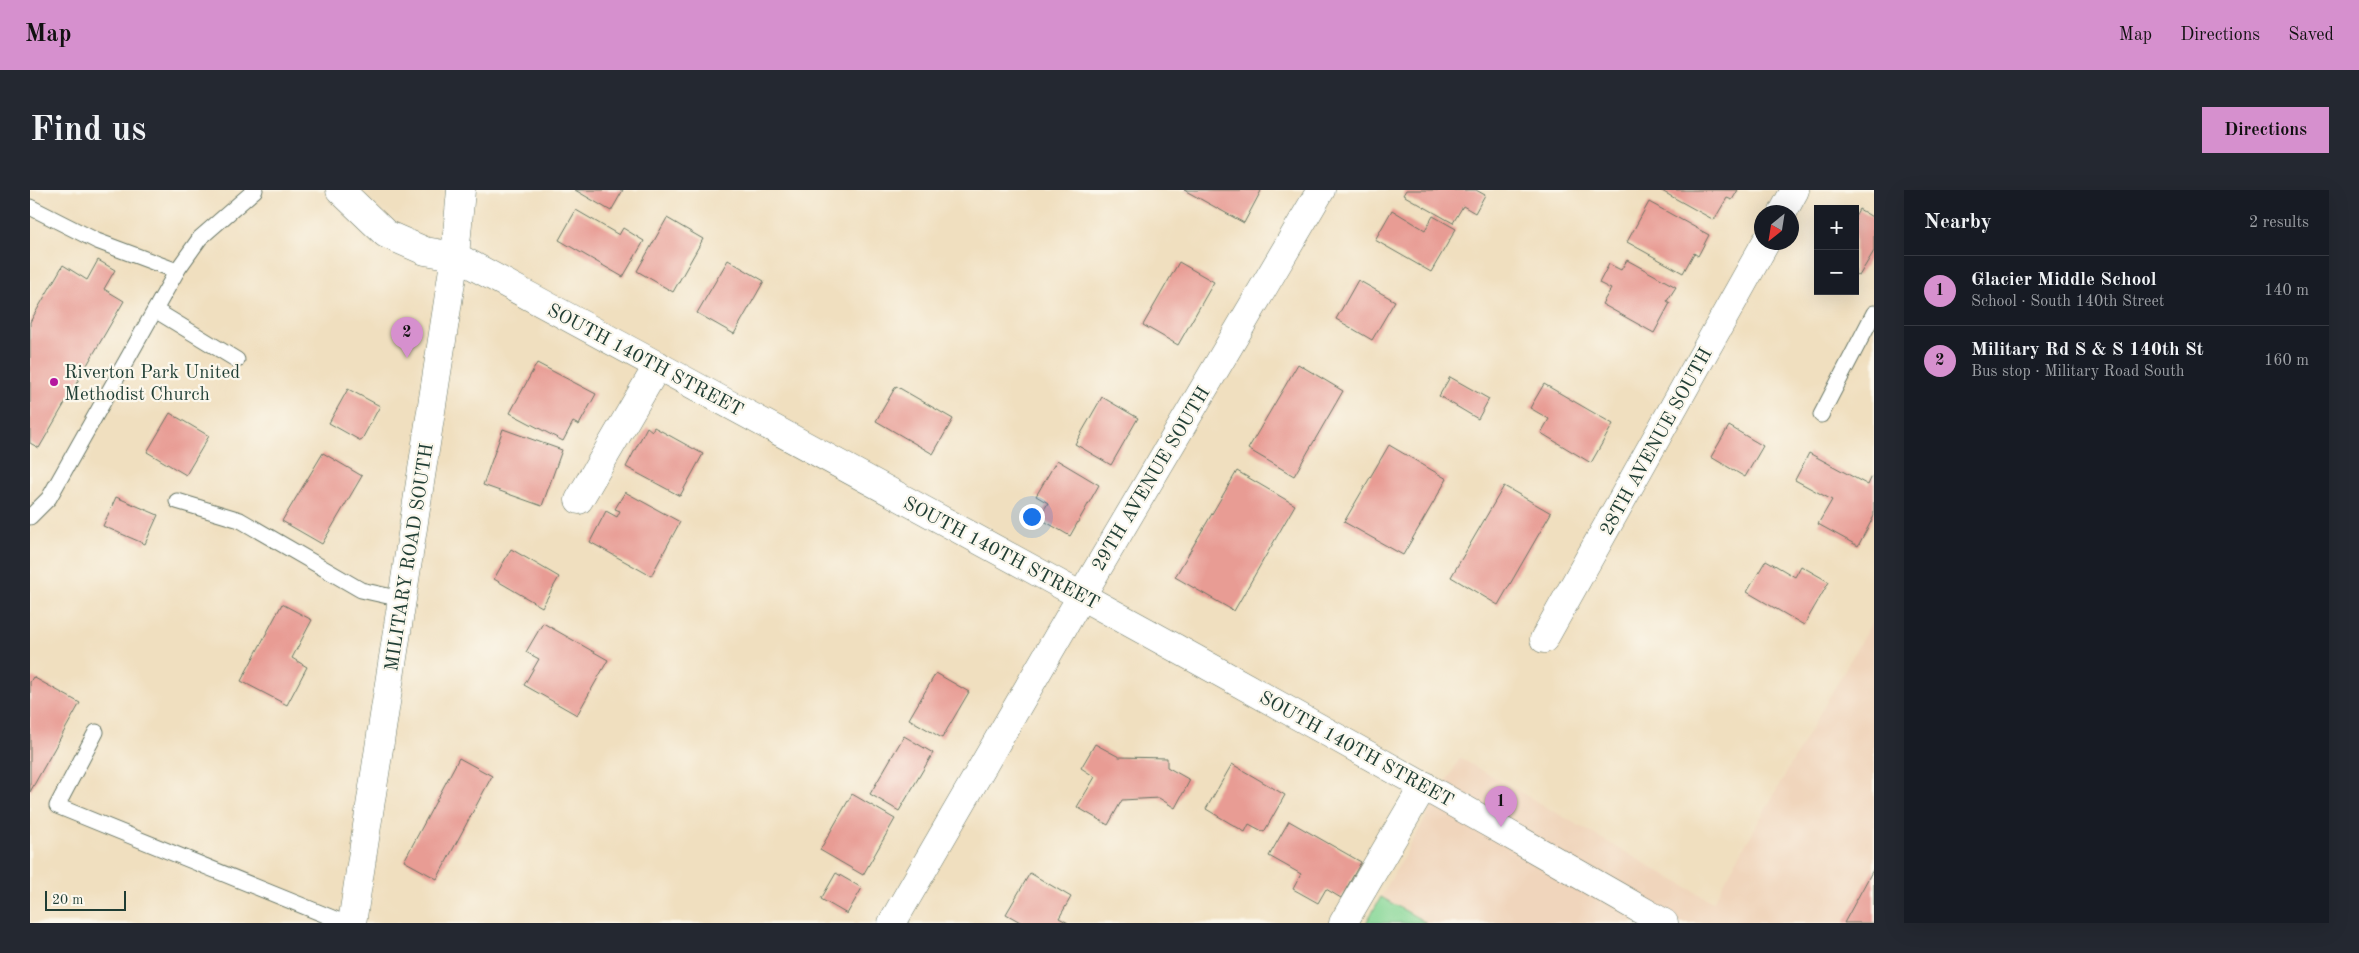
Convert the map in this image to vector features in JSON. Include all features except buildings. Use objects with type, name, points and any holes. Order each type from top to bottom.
[{"type":"street","name":"SOUTH 140TH STREET","points":[[340,190],[386,234],[425,251],[454,256],[1082,595],[1424,785],[1664,923]]},
{"type":"street","name":"MILITARY ROAD SOUTH","points":[[352,923],[454,256],[461,190]]},
{"type":"street","name":"29TH AVENUE SOUTH","points":[[892,923],[1320,190]]},
{"type":"street","points":[[1787,205],[1795,190]]},
{"type":"street","name":"28TH AVENUE SOUTH","points":[[1544,639],[1762,250]]},
{"type":"street","points":[[579,500],[658,366]]},
{"type":"street","points":[[1343,923],[1424,785]]},
{"type":"lane","points":[[30,518],[48,498],[177,271],[200,238],[255,190]]},
{"type":"lane","points":[[30,207],[97,241],[177,271]]},
{"type":"lane","points":[[155,310],[237,360]]},
{"type":"lane","points":[[1821,415],[1874,313]]},
{"type":"lane","points":[[177,501],[240,520],[361,590],[401,599]]},
{"type":"lane","points":[[96,732],[57,806],[346,923]]},
{"type":"shaded area","points":[[1874,618],[1874,923],[1366,923],[1460,758],[1713,902]]},
{"type":"green space","points":[[1381,897],[1427,923],[1366,923]]},
{"type":"place","name":"Military Rd S & S 140th St","points":[[407,358]]},
{"type":"place","name":"Riverton Park United Methodist Church","points":[[54,382]]},
{"type":"place","name":"Glacier Middle School","points":[[1501,827]]}]
